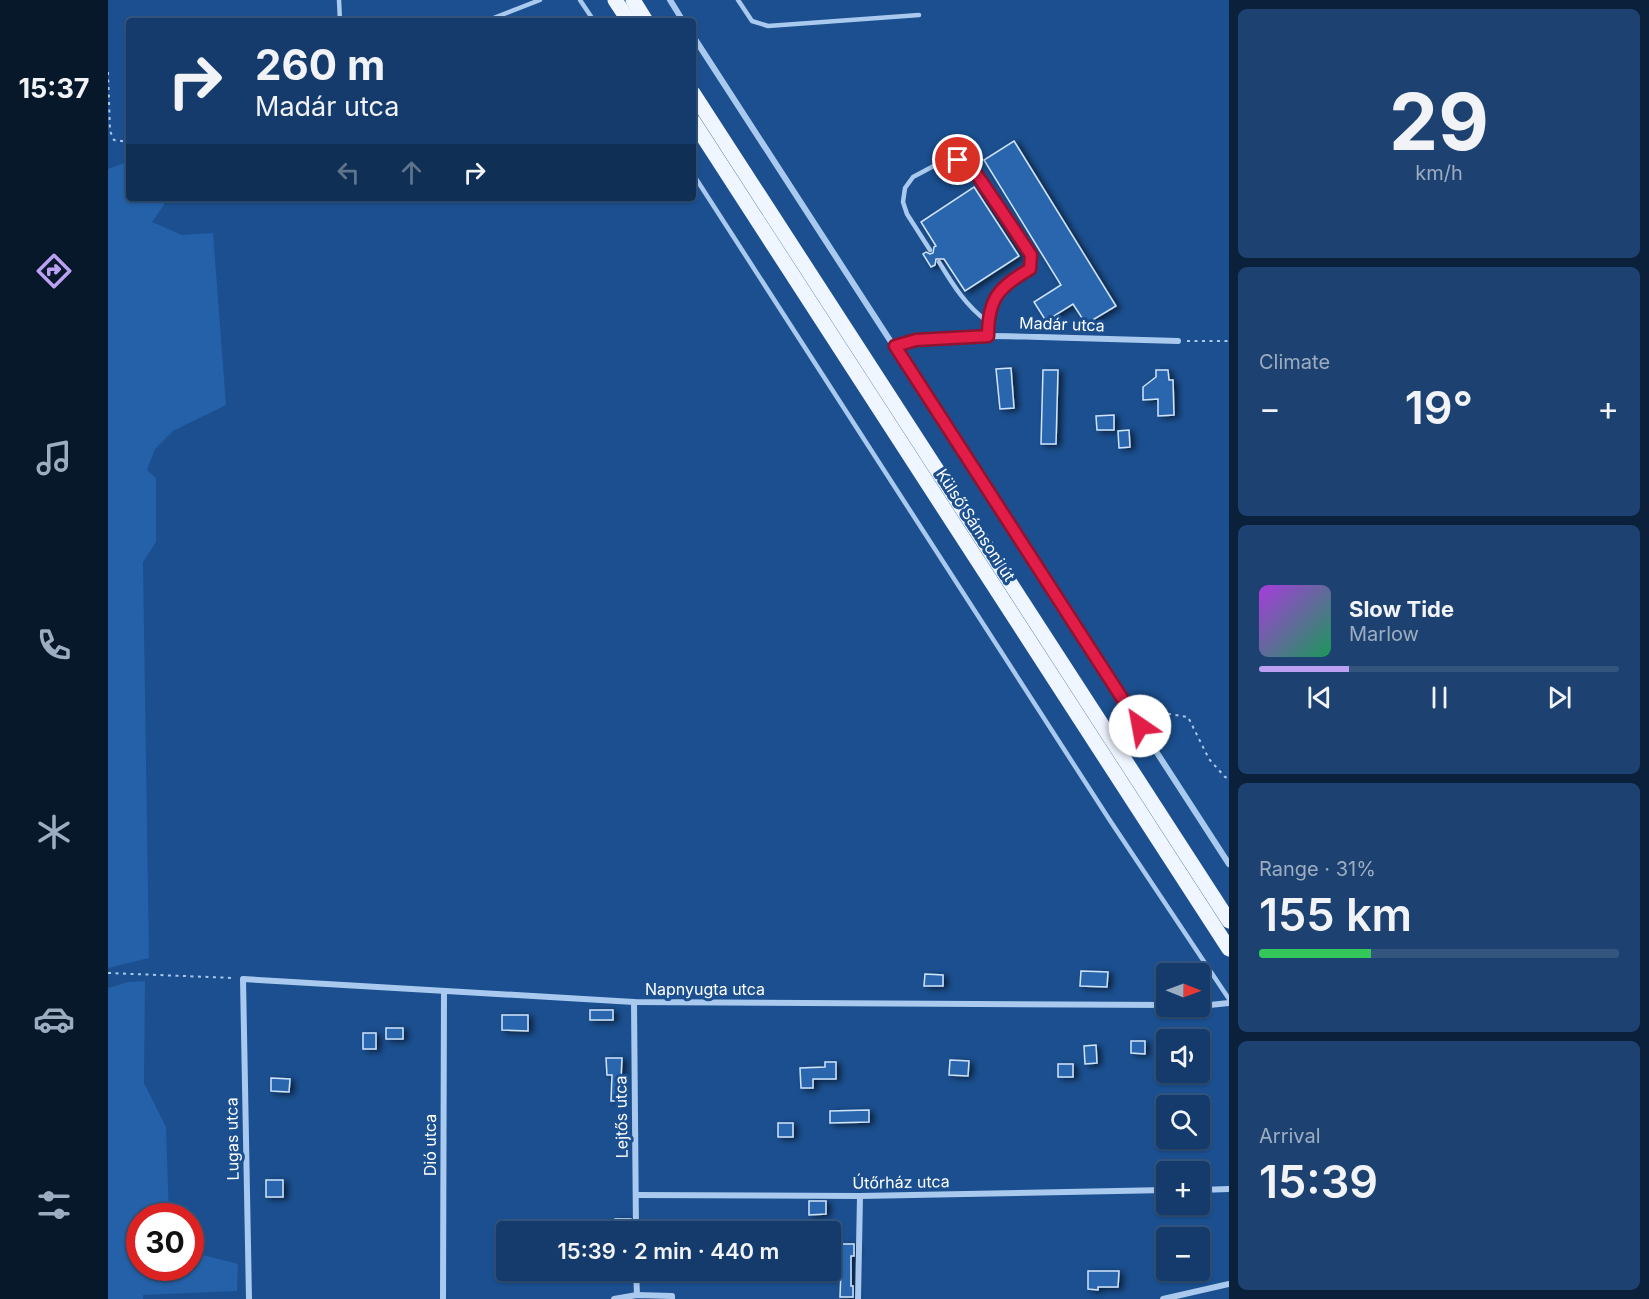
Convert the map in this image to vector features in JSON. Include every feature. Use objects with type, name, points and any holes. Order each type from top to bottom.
[{"type":"main road","points":[[615,0],[627,18]]},
{"type":"main road","points":[[633,0],[644,18]]},
{"type":"main road","name":"Külső Sámsoni út","points":[[696,98],[1229,921]]},
{"type":"main road","name":"Külső Sámsoni út","points":[[696,126],[1229,949]]},
{"type":"street","points":[[670,0],[681,18]]},
{"type":"street","points":[[696,41],[1229,864]]},
{"type":"street","name":"Madár utca","points":[[895,346],[916,340],[988,336],[1178,341]]},
{"type":"street","name":"Napnyugta utca","points":[[243,979],[634,1002],[1156,1005]]},
{"type":"street","name":"Lugas utca","points":[[243,979],[249,1299]]},
{"type":"street","name":"Dió utca","points":[[443,1299],[444,992]]},
{"type":"street","name":"Lejtős utca","points":[[634,1002],[636,1221]]},
{"type":"street","points":[[1210,1005],[1229,1004]]},
{"type":"street","points":[[1210,1190],[1229,1189]]},
{"type":"street","name":"Útőrház utca","points":[[636,1195],[860,1196],[1156,1190]]},
{"type":"street","points":[[858,1299],[860,1196]]},
{"type":"street","points":[[636,1281],[637,1295]]},
{"type":"street","points":[[1168,1298],[1229,1284]]},
{"type":"street","points":[[614,1299],[637,1295],[672,1296],[672,1299]]},
{"type":"lane","points":[[339,0],[340,18]]},
{"type":"lane","points":[[494,18],[540,0]]},
{"type":"lane","points":[[580,0],[592,18]]},
{"type":"lane","points":[[738,0],[752,21],[768,26],[919,15]]},
{"type":"lane","points":[[930,250],[907,214],[903,202],[905,188],[913,177],[945,160],[958,160],[971,166],[1031,255],[1030,269],[1002,287],[992,305],[988,336]]},
{"type":"lane","points":[[696,179],[1109,819],[1229,999]]},
{"type":"lane","points":[[939,262],[959,294],[975,312],[988,322]]},
{"type":"path","points":[[108,72],[110,131],[114,140],[126,142]]},
{"type":"path","points":[[1178,341],[1229,341]]},
{"type":"path","points":[[1140,726],[1164,713],[1188,717],[1209,759],[1225,777],[1229,778]]},
{"type":"path","points":[[108,973],[243,979]]},
{"type":"shaded area","points":[[126,162],[126,201],[163,201],[164,205],[152,222],[182,235],[213,233],[226,405],[173,431],[155,449],[147,470],[156,478],[156,542],[143,562],[149,958],[108,968],[108,169]]},
{"type":"shaded area","points":[[145,981],[144,1083],[166,1127],[169,1203],[126,1203],[126,1281],[204,1281],[204,1255],[238,1264],[237,1291],[143,1295],[143,1299],[108,1299],[108,988],[128,982]]},
{"type":"building","points":[[1014,141],[1116,306],[1086,324],[1073,304],[1046,321],[1034,302],[1061,285],[984,160]]},
{"type":"building","points":[[974,187],[1019,256],[965,291],[944,259],[936,259],[935,265],[931,267],[923,254],[933,253],[936,246],[921,222]]},
{"type":"building","points":[[1011,368],[1014,408],[1000,409],[996,369]]},
{"type":"building","points":[[1043,370],[1058,370],[1056,444],[1041,444]]},
{"type":"building","points":[[1156,370],[1168,370],[1169,380],[1173,380],[1174,415],[1158,416],[1158,399],[1143,400],[1143,387],[1156,377]]},
{"type":"building","points":[[1114,415],[1114,430],[1097,430],[1096,416]]},
{"type":"building","points":[[1129,430],[1130,447],[1119,448],[1118,431]]},
{"type":"building","points":[[1081,971],[1108,972],[1107,987],[1080,986]]},
{"type":"building","points":[[925,974],[943,975],[943,986],[924,986]]},
{"type":"building","points":[[590,1010],[613,1010],[613,1020],[590,1020]]},
{"type":"building","points":[[502,1015],[528,1015],[528,1031],[502,1030]]},
{"type":"building","points":[[386,1028],[403,1028],[403,1039],[386,1039]]},
{"type":"building","points":[[363,1033],[376,1033],[376,1049],[363,1049]]},
{"type":"building","points":[[1131,1041],[1145,1041],[1145,1054],[1131,1053]]},
{"type":"building","points":[[1096,1045],[1097,1063],[1085,1064],[1084,1046]]},
{"type":"building","points":[[606,1058],[622,1058],[620,1101],[611,1101],[612,1075],[607,1075]]},
{"type":"building","points":[[950,1060],[969,1061],[968,1076],[949,1075]]},
{"type":"building","points":[[825,1062],[836,1062],[836,1079],[813,1079],[813,1088],[801,1088],[800,1068],[825,1067]]},
{"type":"building","points":[[1058,1064],[1073,1064],[1073,1077],[1058,1077]]},
{"type":"building","points":[[271,1078],[290,1079],[289,1092],[271,1091]]},
{"type":"building","points":[[869,1110],[869,1122],[830,1123],[830,1111]]},
{"type":"building","points":[[778,1123],[793,1123],[793,1137],[778,1137]]},
{"type":"building","points":[[266,1180],[283,1180],[283,1197],[266,1197]]},
{"type":"building","points":[[809,1201],[826,1201],[826,1214],[809,1215]]},
{"type":"building","points":[[615,1219],[631,1219],[631,1221],[615,1221]]},
{"type":"building","points":[[842,1244],[854,1244],[854,1256],[851,1256],[853,1297],[840,1297]]},
{"type":"building","points":[[1088,1271],[1119,1271],[1118,1287],[1088,1289]]},
{"type":"route","points":[[958,160],[971,166],[1031,255],[1030,269],[1002,287],[992,305],[988,336],[939,337],[895,346],[1140,726]]}]
